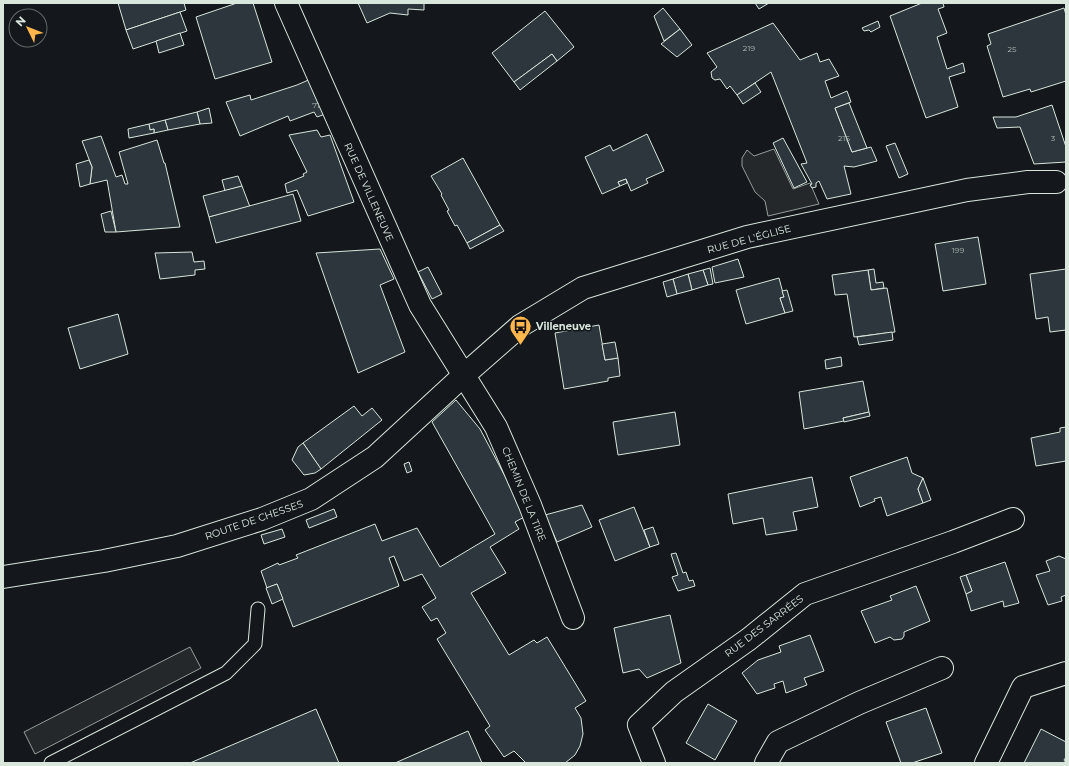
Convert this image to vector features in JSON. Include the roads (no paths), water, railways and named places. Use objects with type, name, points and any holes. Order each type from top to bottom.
[{"type":"street","name":"RUE DE VILLENEUVE","points":[[286,3],[420,305],[464,376]]},
{"type":"street","name":"RUE DE L'ÉGLISE","points":[[464,376],[520,326],[583,288],[747,237],[966,190],[1028,182],[1061,182]]},
{"type":"street","name":"ROUTE DE CHESSES","points":[[3,578],[104,561],[177,546],[262,519],[311,500],[375,457],[464,376]]},
{"type":"street","name":"CHEMIN DE LA TIRE","points":[[464,376],[496,427],[530,505],[574,618]]},
{"type":"street","name":"RUE DES SARRÉES","points":[[654,763],[639,725],[674,692],[749,639],[805,594],[953,542],[1013,519]]},
{"type":"street","points":[[766,763],[778,742],[859,703],[942,668]]},
{"type":"street","points":[[986,763],[1023,687],[1066,673]]},
{"type":"lane","points":[[51,763],[226,672],[255,644],[258,610]]},
{"type":"place","name":"Villeneuve","points":[[520,346]]}]
